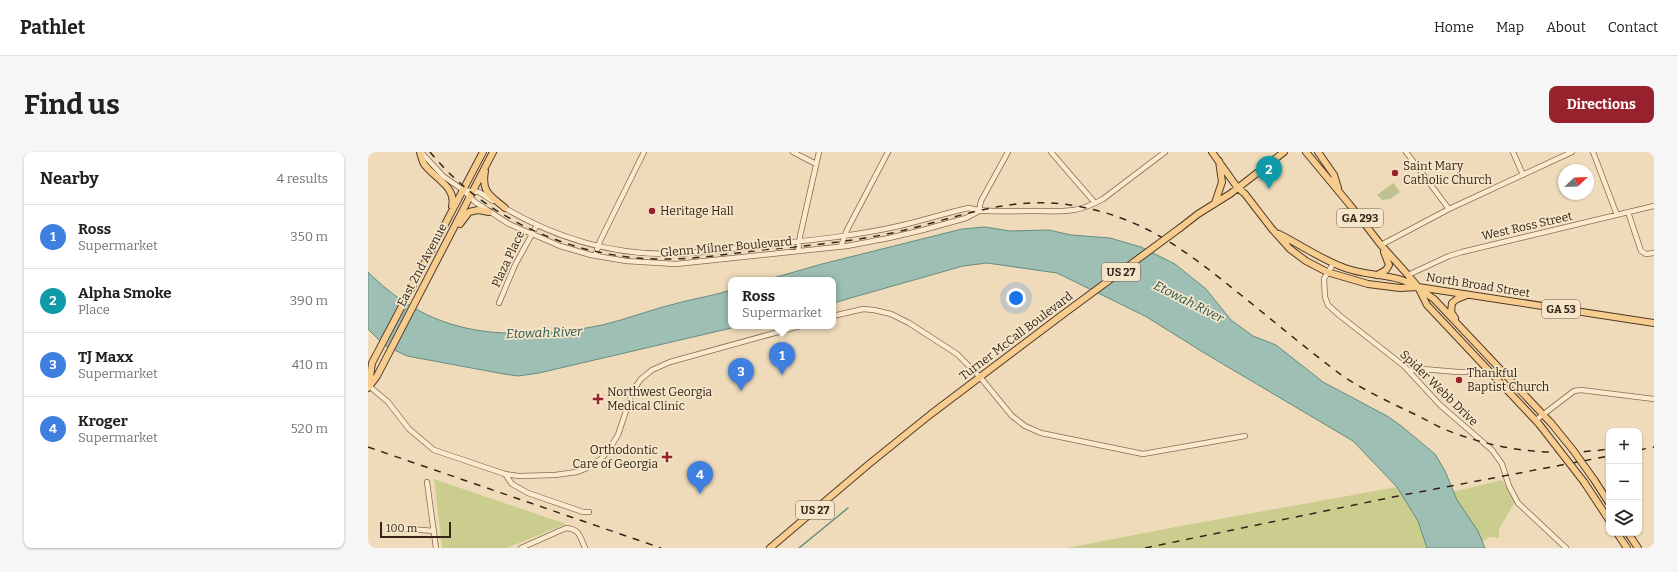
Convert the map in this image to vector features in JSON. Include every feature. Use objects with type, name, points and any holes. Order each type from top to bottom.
[{"type":"main road","points":[[420,152],[424,163],[450,190],[454,202],[451,212]]},
{"type":"main road","name":"East 2nd Avenue","points":[[368,387],[372,363],[483,152]]},
{"type":"main road","name":"East 2nd Avenue","points":[[368,387],[377,376],[386,356],[493,152]]},
{"type":"main road","points":[[1212,152],[1237,187]]},
{"type":"main road","name":"Turner McCall Boulevard","points":[[770,548],[869,464],[980,377],[1180,228],[1230,194],[1237,187],[1284,152]]},
{"type":"main road","name":"GA 293","points":[[1306,152],[1381,245],[1418,287],[1427,305],[1538,422],[1584,482],[1606,515]]},
{"type":"main road","points":[[1318,152],[1334,175],[1339,192]]},
{"type":"main road","points":[[1215,203],[1222,182],[1219,161]]},
{"type":"main road","points":[[486,166],[484,188],[505,208]]},
{"type":"main road","name":"GA 53","points":[[1237,187],[1245,194],[1262,217],[1290,249],[1306,261],[1327,272],[1381,287],[1409,289],[1418,287]]},
{"type":"main road","points":[[450,235],[455,232],[468,212],[478,210],[489,212]]},
{"type":"main road","name":"GA 53","points":[[1278,234],[1298,243],[1333,264],[1361,274],[1376,275],[1401,280],[1418,287]]},
{"type":"main road","points":[[1376,275],[1386,270],[1389,265],[1381,245]]},
{"type":"main road","name":"GA 293","points":[[1418,287],[1434,299],[1551,423],[1573,450],[1607,500]]},
{"type":"main road","name":"North Broad Street","points":[[1418,287],[1654,323]]},
{"type":"main road","points":[[1467,295],[1454,302],[1451,312],[1475,338],[1490,360]]},
{"type":"main road","points":[[1619,536],[1627,548]]},
{"type":"main road","points":[[1630,536],[1638,548]]},
{"type":"street","name":"Glenn Milner Boulevard","points":[[420,152],[443,176],[471,194],[489,212],[509,224],[531,235],[560,246],[595,256],[626,261],[676,264],[841,246],[889,238],[922,230],[966,218],[979,211]]},
{"type":"street","points":[[595,256],[598,246],[644,152]]},
{"type":"street","points":[[793,152],[816,164]]},
{"type":"street","points":[[798,251],[819,152]]},
{"type":"street","points":[[841,246],[844,236],[888,152]]},
{"type":"street","points":[[979,211],[981,201],[1006,152]]},
{"type":"street","points":[[1051,152],[1095,203]]},
{"type":"street","name":"Glenn Milner Boulevard","points":[[471,194],[479,192],[505,208],[558,235],[598,246],[631,252],[673,254],[844,236],[899,226],[969,208],[979,211],[1074,210],[1095,203],[1165,152]]},
{"type":"street","points":[[1406,152],[1448,209]]},
{"type":"street","points":[[1513,152],[1523,175]]},
{"type":"street","points":[[1381,245],[1448,209],[1572,152]]},
{"type":"street","points":[[1593,152],[1618,215]]},
{"type":"street","name":"West Ross Street","points":[[1408,275],[1449,256],[1462,252],[1654,206]]},
{"type":"street","points":[[1628,212],[1638,247],[1643,253],[1654,253]]},
{"type":"street","name":"Plaza Place","points":[[499,303],[536,224]]},
{"type":"street","name":"Spider Webb Drive","points":[[1333,264],[1324,279],[1324,297],[1328,305],[1339,316],[1374,341],[1409,371],[1440,406],[1492,450],[1502,464],[1508,486],[1518,503],[1566,548]]},
{"type":"street","points":[[836,315],[863,309],[891,314],[908,323],[949,349],[980,377],[1012,416],[1025,426],[1048,435],[1143,454],[1245,436]]},
{"type":"street","points":[[368,387],[388,402],[409,429],[434,450],[505,474],[519,476],[556,475],[577,472],[601,459],[618,435],[633,390],[641,379],[652,370],[670,362],[789,329]]},
{"type":"street","points":[[1409,371],[1416,369],[1466,372]]},
{"type":"street","points":[[1538,422],[1543,415],[1574,391],[1581,390],[1654,399]]},
{"type":"street","points":[[505,474],[512,484],[528,493],[583,512],[589,512]]},
{"type":"street","points":[[427,482],[436,548]]},
{"type":"street","points":[[397,528],[434,531]]},
{"type":"street","points":[[521,548],[566,528],[573,528],[579,533],[585,548]]},
{"type":"green space","points":[[1393,183],[1400,192],[1390,199],[1382,200],[1377,195]]},
{"type":"green space","points":[[434,479],[566,524],[507,548],[442,548]]},
{"type":"green space","points":[[1502,480],[1515,502],[1499,529],[1499,538],[1489,537],[1481,543],[1452,492]]},
{"type":"green space","points":[[1397,487],[1418,521],[1427,548],[1067,548],[1170,528]]},
{"type":"water","name":"Etowah River","points":[[985,227],[1010,231],[1049,230],[1071,235],[1110,238],[1141,247],[1175,264],[1206,289],[1231,320],[1253,336],[1276,345],[1323,382],[1387,416],[1435,454],[1445,471],[1457,500],[1478,531],[1485,548],[1427,548],[1418,521],[1397,487],[1353,441],[1145,316],[1057,273],[987,263],[963,266],[836,302],[836,277],[776,277],[962,229]]},
{"type":"water","points":[[368,272],[398,298],[421,312],[445,322],[475,330],[511,333],[568,331],[602,325],[668,305],[728,291],[728,329],[539,373],[518,376],[407,356],[384,345],[368,329]]},
{"type":"waterway","points":[[799,548],[848,508]]},
{"type":"railway","points":[[430,152],[452,175],[476,196],[531,230],[561,242],[592,251],[624,257],[682,259],[843,241],[892,233],[980,210],[1024,203],[1070,205],[1096,210],[1142,227],[1182,250],[1344,377],[1444,429],[1484,443],[1525,450],[1567,452],[1606,449]]},
{"type":"railway","points":[[368,447],[661,548]]},
{"type":"railway","points":[[1642,449],[1654,447]]},
{"type":"railway","points":[[1145,548],[1393,497],[1606,457]]},
{"type":"place","name":"Saint Mary Catholic Church","points":[[1395,173]]},
{"type":"place","name":"Alpha Smoke","points":[[1269,189]]},
{"type":"place","name":"Heritage Hall","points":[[652,211]]},
{"type":"place","name":"Ross","points":[[782,375]]},
{"type":"place","name":"Thankful Baptist Church","points":[[1459,380]]},
{"type":"place","name":"TJ Maxx","points":[[741,391]]},
{"type":"place","name":"Northwest Georgia Medical Clinic","points":[[598,399]]},
{"type":"place","name":"Orthodontic Care of Georgia","points":[[667,457]]},
{"type":"place","name":"Kroger","points":[[700,494]]}]
